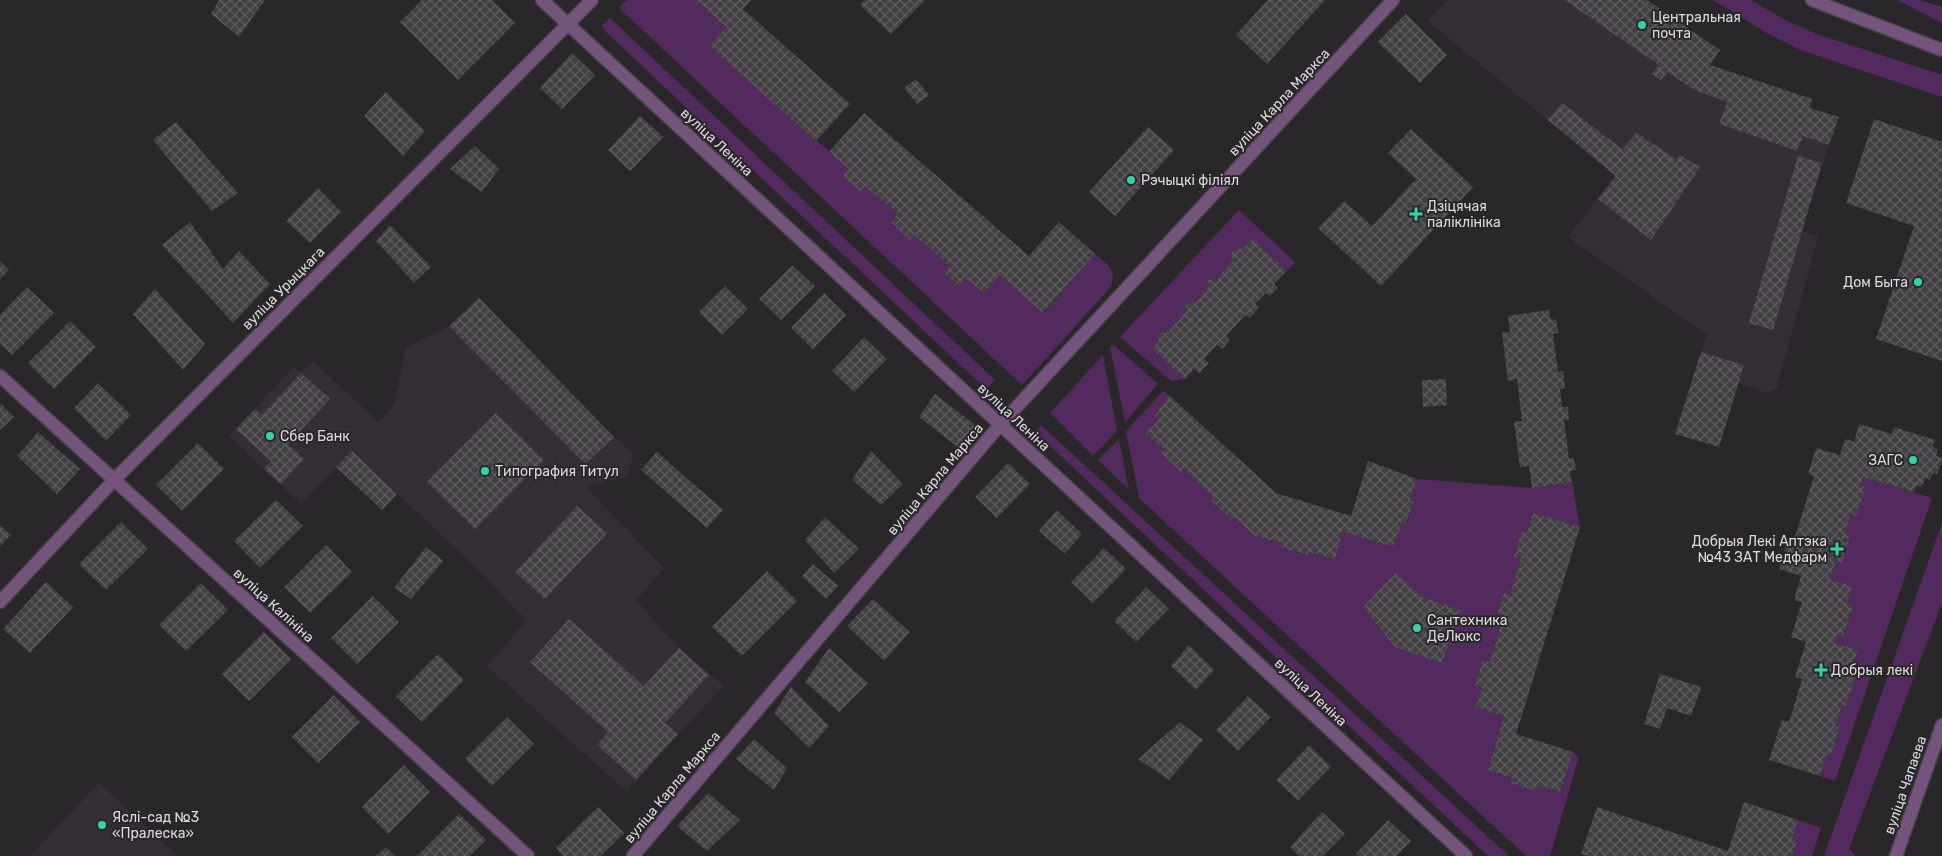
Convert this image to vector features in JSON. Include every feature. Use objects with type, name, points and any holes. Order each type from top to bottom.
[{"type":"street","name":"вуліца Леніна","points":[[542,0],[1466,856]]},
{"type":"street","name":"вуліца Урыцкага","points":[[0,602],[114,480],[592,0]]},
{"type":"street","name":"вуліца Карла Маркса","points":[[633,856],[1000,425],[1393,0]]},
{"type":"street","points":[[1812,0],[1942,50]]},
{"type":"street","name":"вуліца Калініна","points":[[0,376],[528,856]]},
{"type":"street","name":"вуліца Чапаева","points":[[1896,856],[1942,725]]},
{"type":"shaded area","points":[[627,0],[695,0],[726,27],[709,46],[849,169],[860,191],[865,186],[898,214],[891,222],[910,239],[914,235],[950,266],[944,273],[958,285],[966,278],[1000,275],[1044,313],[1095,254],[1111,268],[1113,277],[1109,289],[1022,385],[619,8]]},
{"type":"shaded area","points":[[1447,0],[1564,0],[1659,65],[1652,74],[1661,80],[1668,72],[1727,102],[1720,124],[1797,151],[1803,136],[1829,145],[1802,231],[1818,236],[1777,388],[1767,393],[1739,383],[1744,365],[1701,352],[1707,335],[1568,237],[1615,176],[1428,21]]},
{"type":"shaded area","points":[[1713,0],[1751,0],[1785,20],[1817,34],[1942,75],[1942,97],[1803,51],[1767,33]]},
{"type":"shaded area","points":[[1897,0],[1920,0],[1942,7],[1942,23]]},
{"type":"shaded area","points":[[610,18],[995,380],[986,389],[607,33],[601,26]]},
{"type":"shaded area","points":[[1239,210],[1295,262],[1287,271],[1252,239],[1243,248],[1232,250],[1232,260],[1217,279],[1208,280],[1207,289],[1195,303],[1186,304],[1185,313],[1168,332],[1158,333],[1159,341],[1152,349],[1185,379],[1171,381],[1120,337]]},
{"type":"shaded area","points":[[479,298],[614,437],[633,454],[628,476],[586,487],[664,568],[636,600],[679,648],[724,686],[678,734],[627,792],[487,666],[526,621],[485,576],[352,451],[301,504],[229,436],[294,367],[301,373],[313,361],[378,422],[394,405],[406,348],[449,326]]},
{"type":"shaded area","points":[[1114,345],[1158,384],[1125,422],[1110,347]]},
{"type":"shaded area","points":[[1103,355],[1117,431],[1093,456],[1050,413]]},
{"type":"shaded area","points":[[1163,391],[1169,395],[1155,414],[1160,418],[1147,434],[1164,449],[1161,452],[1180,472],[1183,468],[1213,497],[1211,501],[1231,519],[1234,517],[1255,536],[1284,544],[1283,548],[1309,555],[1310,552],[1342,531],[1393,547],[1402,522],[1407,523],[1414,503],[1410,500],[1417,479],[1532,488],[1572,482],[1580,527],[1533,513],[1527,532],[1522,531],[1514,555],[1521,558],[1510,595],[1504,594],[1496,619],[1502,621],[1490,662],[1475,686],[1482,688],[1476,707],[1504,716],[1488,770],[1512,778],[1510,783],[1536,790],[1537,785],[1560,792],[1573,752],[1579,757],[1550,856],[1526,856],[1139,498],[1126,431]]},
{"type":"shaded area","points":[[1041,425],[1509,856],[1488,856],[1035,432]]},
{"type":"shaded area","points":[[1119,439],[1129,490],[1098,460]]},
{"type":"shaded area","points":[[1863,477],[1932,498],[1835,781],[1820,776],[1826,754],[1831,756],[1840,728],[1835,726],[1842,705],[1846,706],[1856,675],[1851,673],[1858,650],[1835,643],[1837,635],[1843,637],[1853,605],[1847,603],[1852,586],[1830,580],[1836,561],[1842,562],[1850,535],[1845,533],[1851,514],[1855,516],[1864,487],[1860,486]]},
{"type":"shaded area","points":[[1942,523],[1942,603],[1849,849],[1856,856],[1824,856]]},
{"type":"shaded area","name":"Яслі-сад №3 «Пралеска»","points":[[99,783],[178,856],[30,856]]},
{"type":"shaded area","points":[[1798,820],[1821,828],[1812,856],[1792,856],[1797,841],[1792,839]]},
{"type":"building","points":[[219,0],[265,0],[239,37],[211,14]]},
{"type":"building","points":[[422,0],[492,0],[515,23],[458,80],[400,22]]},
{"type":"building","points":[[695,0],[751,0],[743,9],[850,104],[816,141],[709,46],[726,27]]},
{"type":"building","points":[[865,0],[925,0],[891,34],[860,5]]},
{"type":"building","points":[[1268,0],[1325,0],[1267,64],[1236,35]]},
{"type":"building","points":[[1564,0],[1647,0],[1720,50],[1710,65],[1812,99],[1810,108],[1839,117],[1829,145],[1803,136],[1797,151],[1719,124],[1727,102],[1693,89],[1668,72],[1661,80],[1652,74],[1659,65]]},
{"type":"building","points":[[1406,14],[1447,55],[1420,83],[1378,42]]},
{"type":"building","points":[[572,53],[595,75],[562,109],[540,88]]},
{"type":"building","points":[[916,79],[929,95],[917,104],[904,88]]},
{"type":"building","points":[[386,92],[425,131],[403,156],[364,116]]},
{"type":"building","points":[[1562,103],[1622,149],[1637,133],[1677,160],[1680,155],[1700,167],[1651,240],[1598,199],[1616,176],[1548,120]]},
{"type":"building","points":[[864,113],[1029,256],[1059,222],[1095,254],[1043,313],[1000,275],[984,293],[966,278],[959,286],[944,273],[950,266],[914,235],[910,240],[891,222],[898,214],[865,186],[860,191],[843,176],[849,169],[829,152]]},
{"type":"building","points":[[640,116],[663,137],[630,171],[608,150]]},
{"type":"building","name":"Дом Быта","points":[[1874,119],[1942,142],[1942,361],[1876,339],[1914,226],[1846,203]]},
{"type":"building","points":[[176,122],[238,193],[212,211],[153,140]]},
{"type":"building","points":[[1148,127],[1174,150],[1115,216],[1089,192]]},
{"type":"building","name":"Дзіцячая паліклініка","points":[[1411,129],[1473,187],[1381,286],[1318,228],[1344,201],[1372,226],[1416,179],[1388,153]]},
{"type":"building","points":[[475,146],[499,169],[482,192],[450,169]]},
{"type":"building","points":[[1798,156],[1822,163],[1773,330],[1749,323]]},
{"type":"building","points":[[318,188],[341,212],[310,243],[286,221]]},
{"type":"building","points":[[190,222],[223,269],[239,251],[270,284],[233,323],[162,245]]},
{"type":"building","points":[[390,225],[431,267],[414,283],[376,241]]},
{"type":"building","points":[[1252,239],[1287,271],[1274,284],[1278,288],[1270,296],[1266,293],[1255,304],[1259,307],[1250,318],[1245,315],[1226,336],[1230,340],[1222,349],[1217,345],[1204,359],[1209,363],[1199,373],[1194,369],[1185,379],[1152,349],[1159,341],[1158,333],[1168,332],[1185,313],[1186,304],[1195,303],[1207,289],[1208,280],[1217,279],[1232,260],[1232,250],[1243,248]]},
{"type":"building","points":[[0,261],[9,270],[0,279]]},
{"type":"building","points":[[792,265],[815,286],[781,320],[759,299]]},
{"type":"building","points":[[725,286],[748,309],[722,335],[699,312]]},
{"type":"building","points":[[27,287],[54,313],[12,355],[0,344],[0,315]]},
{"type":"building","points":[[155,289],[205,344],[183,370],[133,314]]},
{"type":"building","points":[[824,293],[846,315],[813,349],[791,328]]},
{"type":"building","points":[[479,298],[614,437],[585,464],[449,326]]},
{"type":"building","points":[[1549,310],[1551,320],[1556,319],[1558,333],[1553,334],[1558,372],[1563,371],[1565,388],[1560,389],[1562,407],[1568,407],[1569,420],[1564,420],[1569,459],[1574,458],[1576,470],[1570,471],[1572,482],[1532,488],[1529,466],[1520,467],[1514,422],[1522,421],[1517,379],[1508,381],[1502,333],[1510,332],[1508,316]]},
{"type":"building","points":[[70,321],[96,347],[54,389],[28,363]]},
{"type":"building","points":[[864,337],[887,359],[854,392],[832,371]]},
{"type":"building","points":[[1701,352],[1744,365],[1719,447],[1675,434]]},
{"type":"building","name":"Сбер Банк","points":[[301,373],[330,399],[288,444],[304,459],[281,484],[264,469],[271,461],[236,429],[255,409],[262,415]]},
{"type":"building","points":[[1446,379],[1447,405],[1423,407],[1422,380]]},
{"type":"building","points":[[98,383],[131,415],[106,441],[74,408]]},
{"type":"building","points":[[935,394],[979,428],[959,448],[919,417]]},
{"type":"building","points":[[1169,395],[1276,493],[1351,516],[1368,461],[1417,479],[1410,500],[1414,502],[1406,524],[1402,522],[1393,547],[1342,531],[1335,559],[1310,552],[1309,555],[1282,548],[1284,544],[1255,536],[1234,517],[1231,519],[1211,501],[1213,497],[1183,468],[1181,472],[1160,452],[1164,449],[1146,434],[1160,418],[1155,415]]},
{"type":"building","points":[[0,403],[14,417],[0,430]]},
{"type":"building","name":"Типография Титул","points":[[496,413],[544,460],[475,529],[427,482]]},
{"type":"building","points":[[1859,424],[1892,434],[1894,427],[1935,440],[1932,447],[1938,449],[1936,456],[1942,458],[1937,474],[1933,473],[1930,480],[1925,478],[1922,487],[1916,486],[1914,492],[1863,477],[1860,486],[1865,487],[1856,516],[1851,514],[1845,533],[1850,535],[1842,563],[1836,561],[1830,580],[1852,586],[1847,603],[1853,605],[1843,637],[1837,635],[1835,643],[1858,650],[1851,673],[1856,675],[1846,706],[1842,705],[1835,726],[1840,727],[1831,756],[1826,754],[1820,776],[1769,760],[1782,720],[1789,722],[1802,679],[1795,677],[1806,642],[1791,637],[1802,602],[1794,600],[1801,576],[1779,569],[1788,538],[1794,540],[1814,476],[1808,474],[1816,448],[1840,455],[1845,439],[1854,442]]},
{"type":"building","points":[[38,432],[80,469],[57,494],[17,456]]},
{"type":"building","points":[[198,443],[224,469],[182,511],[156,485]]},
{"type":"building","points":[[352,451],[397,494],[382,510],[336,467]]},
{"type":"building","points":[[871,451],[903,484],[881,505],[852,480]]},
{"type":"building","points":[[657,452],[723,510],[707,528],[641,470]]},
{"type":"building","points":[[1008,463],[1030,484],[997,518],[975,497]]},
{"type":"building","points":[[276,500],[303,526],[260,568],[234,541]]},
{"type":"building","points":[[577,506],[607,533],[545,599],[515,572]]},
{"type":"building","points":[[1057,510],[1082,534],[1065,554],[1039,531]]},
{"type":"building","points":[[1533,513],[1580,527],[1516,734],[1573,752],[1560,792],[1537,785],[1536,791],[1510,783],[1512,778],[1488,770],[1504,716],[1476,707],[1482,688],[1475,686],[1483,660],[1490,662],[1502,621],[1496,619],[1504,593],[1510,595],[1521,558],[1514,556],[1522,530],[1527,532]]},
{"type":"building","points":[[825,517],[859,549],[834,573],[805,540]]},
{"type":"building","points":[[121,522],[148,549],[106,590],[79,564]]},
{"type":"building","points":[[0,525],[11,535],[0,546]]},
{"type":"building","points":[[326,545],[352,572],[310,613],[284,587]]},
{"type":"building","points":[[426,547],[443,561],[411,599],[394,588]]},
{"type":"building","points":[[1104,548],[1126,569],[1093,603],[1071,582]]},
{"type":"building","points":[[813,564],[838,586],[826,599],[802,576]]},
{"type":"building","points":[[767,571],[797,601],[742,656],[712,627]]},
{"type":"building","name":"Сантехника ДеЛюкс","points":[[1396,573],[1422,597],[1460,610],[1442,663],[1395,647],[1363,607]]},
{"type":"building","points":[[46,582],[73,607],[30,653],[3,629]]},
{"type":"building","points":[[201,583],[228,610],[186,651],[159,625]]},
{"type":"building","points":[[1146,587],[1169,609],[1136,642],[1114,621]]},
{"type":"building","points":[[373,596],[399,622],[357,664],[331,638]]},
{"type":"building","points":[[873,599],[910,632],[884,661],[847,626]]},
{"type":"building","points":[[569,619],[644,686],[679,648],[709,675],[665,723],[678,734],[636,780],[597,745],[608,732],[530,662]]},
{"type":"building","points":[[264,632],[291,659],[249,701],[222,674]]},
{"type":"building","points":[[1189,645],[1214,670],[1196,690],[1171,666]]},
{"type":"building","points":[[829,648],[868,683],[839,712],[805,682]]},
{"type":"building","points":[[438,654],[464,680],[422,722],[396,696]]},
{"type":"building","points":[[1660,674],[1701,687],[1691,716],[1667,708],[1660,729],[1644,724]]},
{"type":"building","points":[[791,687],[829,726],[809,748],[774,713]]},
{"type":"building","points":[[334,695],[360,722],[318,763],[292,737]]},
{"type":"building","points":[[1248,696],[1271,717],[1238,751],[1216,730]]},
{"type":"building","points":[[507,717],[534,744],[492,786],[465,759]]},
{"type":"building","points":[[1180,722],[1203,740],[1169,780],[1138,759]]},
{"type":"building","points":[[754,739],[787,768],[774,790],[736,759]]},
{"type":"building","points":[[1309,745],[1331,767],[1298,801],[1276,780]]},
{"type":"building","points":[[404,765],[430,792],[388,834],[362,807]]},
{"type":"building","points":[[708,793],[740,820],[707,851],[677,826]]},
{"type":"building","points":[[1744,802],[1798,820],[1792,839],[1797,841],[1792,856],[1588,856],[1581,854],[1597,807],[1728,851]]},
{"type":"building","points":[[598,807],[624,833],[601,856],[563,856],[556,848]]},
{"type":"building","points":[[1322,812],[1345,834],[1323,856],[1299,856],[1290,847]]},
{"type":"building","points":[[459,814],[486,840],[470,856],[417,856]]},
{"type":"building","points":[[1388,820],[1411,841],[1396,856],[1358,856],[1356,854]]},
{"type":"building","points":[[386,847],[395,856],[376,856]]},
{"type":"place","name":"Центральная почта","points":[[1642,25]]},
{"type":"place","name":"Рэчыцкі філіял","points":[[1131,180]]},
{"type":"place","name":"Дзіцячая паліклініка","points":[[1416,214]]},
{"type":"place","name":"Дом Быта","points":[[1918,282]]},
{"type":"place","name":"Сбер Банк","points":[[270,436]]},
{"type":"place","name":"ЗАГС","points":[[1913,460]]},
{"type":"place","name":"Типография Титул","points":[[485,471]]},
{"type":"place","name":"Добрыя Лекі Аптэка №43 ЗАТ Медфарм","points":[[1837,549]]},
{"type":"place","name":"Сантехника ДеЛюкс","points":[[1417,628]]},
{"type":"place","name":"Добрыя лекі","points":[[1821,670]]},
{"type":"place","name":"Яслі-сад №3 «Пралеска»","points":[[102,825]]}]
